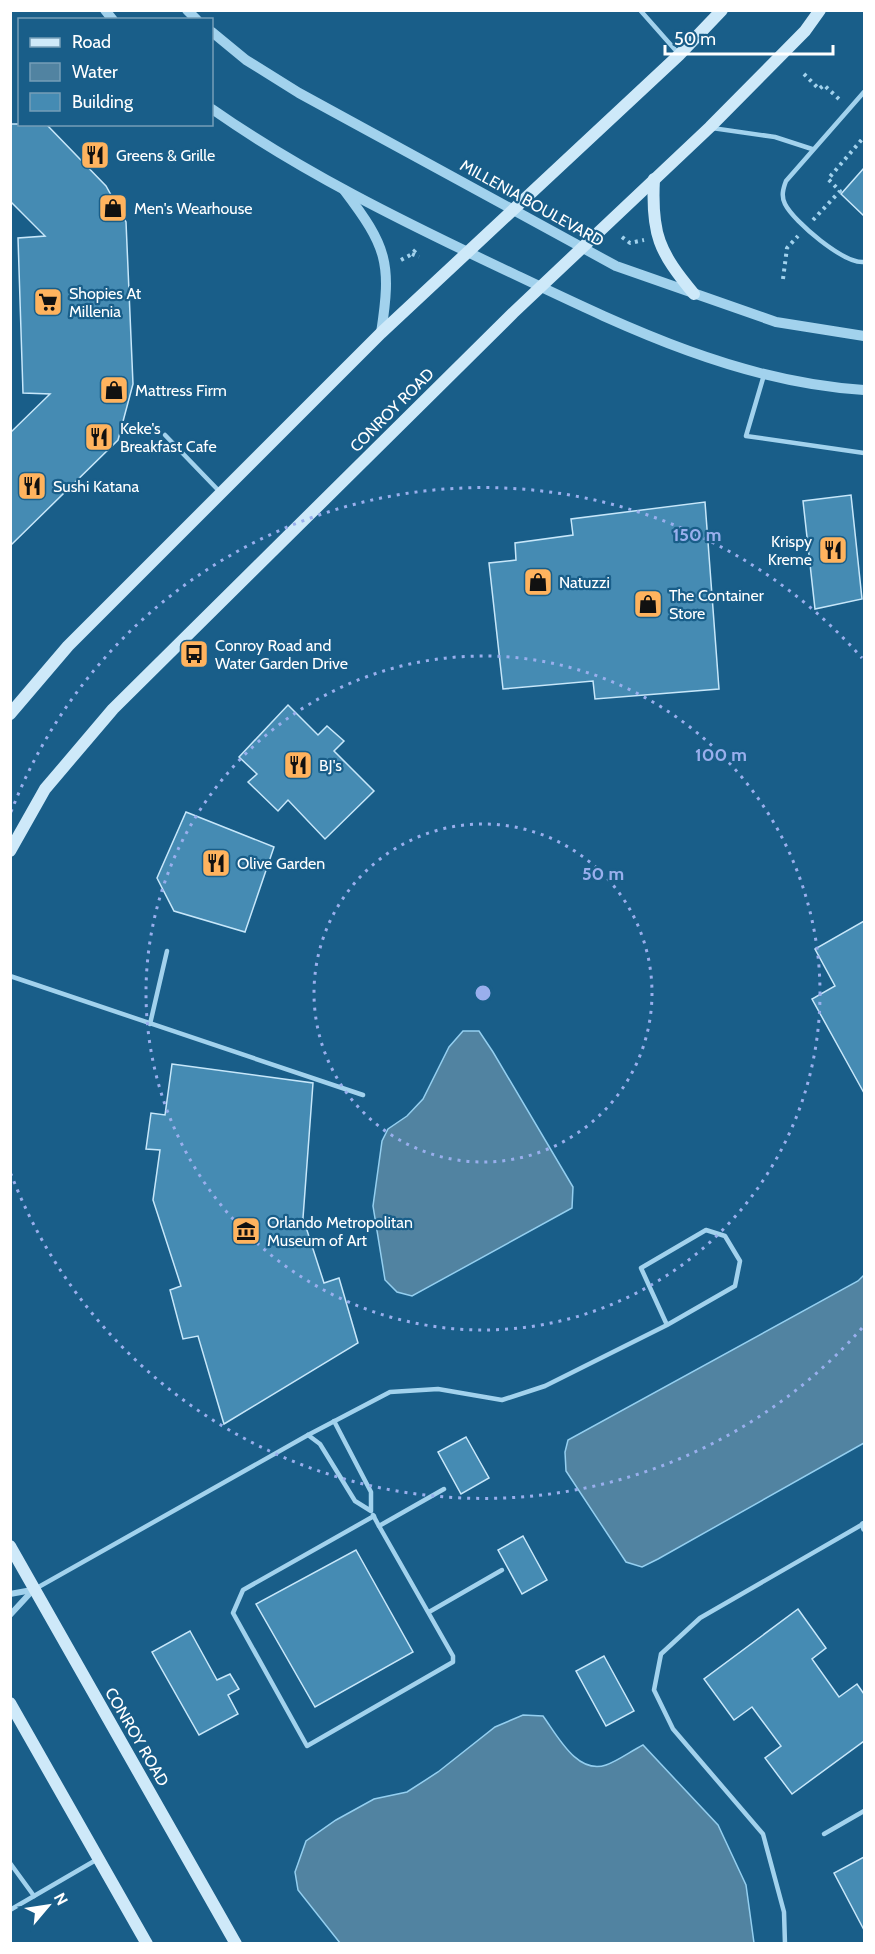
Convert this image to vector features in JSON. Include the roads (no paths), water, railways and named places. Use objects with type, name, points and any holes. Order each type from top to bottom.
[{"type":"main road","points":[[10,714],[68,646],[222,495],[381,333],[679,55],[722,10]]},
{"type":"main road","name":"CONROY ROAD","points":[[10,851],[45,789],[113,709],[581,248],[710,127],[805,31],[820,10]]},
{"type":"main road","points":[[654,179],[652,210],[656,236],[671,267],[694,294]]},
{"type":"main road","name":"CONROY ROAD","points":[[10,1546],[236,1944]]},
{"type":"main road","points":[[10,1703],[147,1944]]},
{"type":"street","name":"MILLENIA BOULEVARD","points":[[213,33],[281,83],[466,183],[511,211],[616,266],[776,322],[864,336]]},
{"type":"street","points":[[213,110],[266,147],[342,188],[467,252],[665,343],[764,375],[864,390]]},
{"type":"street","points":[[342,188],[373,229],[386,264],[387,295],[381,333]]},
{"type":"street","points":[[10,1594],[33,1590]]},
{"type":"street","points":[[10,1615],[33,1590]]},
{"type":"lane","points":[[640,10],[679,55]]},
{"type":"lane","points":[[864,92],[812,149],[783,189],[786,205],[805,228],[829,246],[859,263],[864,262]]},
{"type":"lane","points":[[710,127],[759,133],[812,149]]},
{"type":"lane","points":[[764,375],[746,436],[864,453]]},
{"type":"lane","points":[[165,435],[222,495]]},
{"type":"lane","points":[[150,1024],[167,951]]},
{"type":"lane","points":[[10,976],[363,1095]]},
{"type":"lane","points":[[33,1590],[308,1435],[390,1392],[438,1389],[502,1400],[545,1386],[667,1325],[735,1286],[740,1261],[725,1236],[706,1230],[641,1268],[667,1325]]},
{"type":"lane","points":[[334,1421],[371,1492],[372,1514]]},
{"type":"lane","points":[[308,1435],[321,1444],[355,1501],[372,1514],[380,1526],[453,1656],[453,1662],[307,1746],[233,1613],[243,1590],[372,1514]]},
{"type":"lane","points":[[380,1526],[444,1489]]},
{"type":"lane","points":[[785,1944],[784,1912],[763,1834],[674,1729],[654,1690],[661,1654],[700,1618],[864,1527]]},
{"type":"lane","points":[[429,1612],[502,1570]]},
{"type":"lane","points":[[824,1834],[864,1811]]},
{"type":"lane","points":[[10,1910],[99,1858]]},
{"type":"lane","points":[[10,1863],[34,1896]]},
{"type":"water","points":[[463,1031],[479,1031],[493,1052],[573,1187],[572,1208],[412,1296],[397,1292],[385,1280],[373,1206],[382,1141],[388,1129],[407,1116],[423,1099],[449,1047]]},
{"type":"water","points":[[864,1275],[864,1443],[642,1567],[626,1562],[566,1471],[565,1452],[568,1440],[858,1281]]},
{"type":"water","points":[[523,1715],[543,1716],[561,1742],[577,1759],[596,1767],[615,1761],[643,1745],[718,1825],[746,1885],[754,1943],[340,1943],[298,1890],[295,1872],[306,1841],[336,1820],[374,1799],[407,1792],[438,1772],[495,1727]]},
{"type":"place","name":"Greens & Grille","points":[[95,155]]},
{"type":"place","name":"Men's Wearhouse","points":[[113,208]]},
{"type":"place","name":"Shopies At Millenia","points":[[48,302]]},
{"type":"place","name":"Mattress Firm","points":[[114,390]]},
{"type":"place","name":"Keke's Breakfast Cafe","points":[[99,437]]},
{"type":"place","name":"Sushi Katana","points":[[32,486]]},
{"type":"place","name":"Krispy Kreme","points":[[833,550]]},
{"type":"place","name":"Natuzzi","points":[[538,582]]},
{"type":"place","name":"The Container Store","points":[[648,604]]},
{"type":"place","name":"Conroy Road and Water Garden Drive","points":[[194,654]]},
{"type":"place","name":"BJ's","points":[[298,765]]},
{"type":"place","name":"Olive Garden","points":[[216,863]]},
{"type":"place","name":"Orlando Metropolitan Museum of Art","points":[[246,1231]]}]
